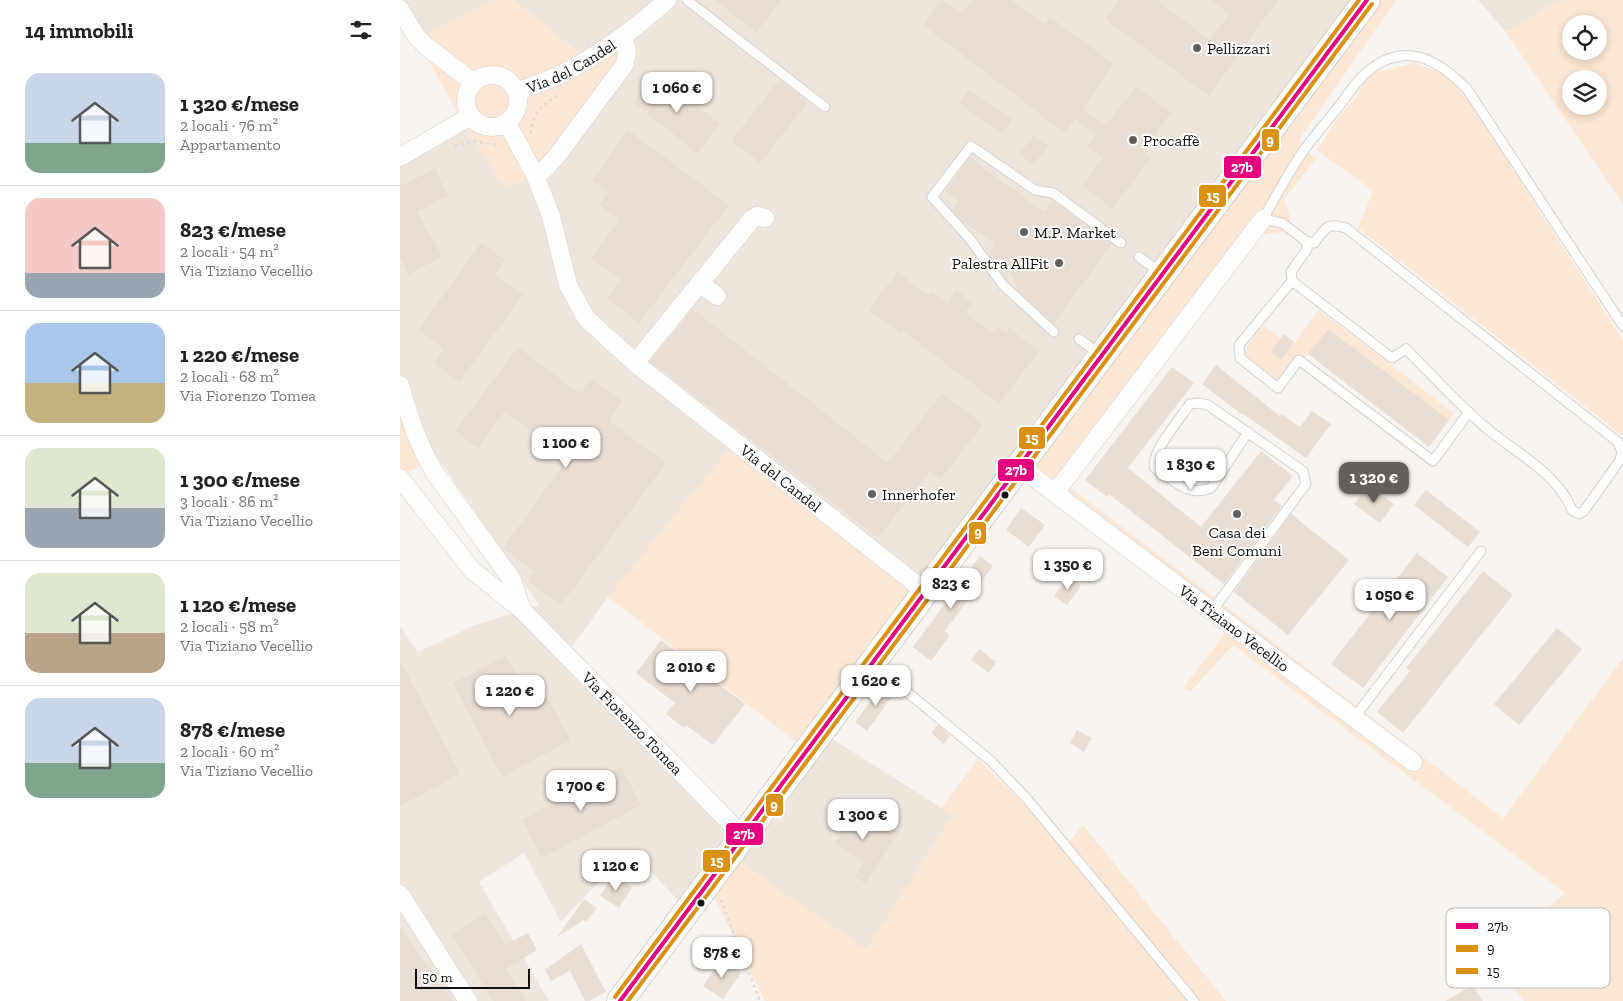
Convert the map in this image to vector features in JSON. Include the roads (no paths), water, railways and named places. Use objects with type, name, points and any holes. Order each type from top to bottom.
[{"type":"main road","points":[[620,1001],[1367,0]]},
{"type":"street","name":"Via del Candel","points":[[517,92],[560,75],[623,37],[667,0]]},
{"type":"street","points":[[400,10],[416,36],[427,47],[473,82]]},
{"type":"street","name":"Via del Candel","points":[[534,175],[544,170],[556,157],[625,64],[628,51],[623,37]]},
{"type":"street","points":[[487,75],[502,76],[508,80],[517,92],[517,109],[507,123],[500,126],[483,126],[471,116],[466,102],[469,88],[473,82],[487,75]]},
{"type":"street","points":[[400,157],[471,116]]},
{"type":"street","name":"Via del Candel","points":[[507,123],[534,175],[551,216],[568,285],[579,308],[594,327],[635,363],[926,592]]},
{"type":"street","points":[[635,363],[752,218],[757,216],[765,218]]},
{"type":"street","points":[[1055,493],[1263,219]]},
{"type":"street","points":[[699,283],[717,296]]},
{"type":"street","name":"Via Fiorenzo Tomea","points":[[400,384],[408,437],[512,580],[522,610]]},
{"type":"street","name":"Via Tiziano Vecellio","points":[[1020,467],[1412,762]]},
{"type":"street","name":"Via Fiorenzo Tomea","points":[[400,478],[472,570],[522,610],[743,836]]},
{"type":"street","points":[[400,894],[468,1001]]},
{"type":"lane","points":[[687,0],[825,107]]},
{"type":"lane","points":[[1292,281],[1392,358],[1406,349],[1469,412],[1549,477],[1568,499],[1572,510],[1579,514],[1584,511],[1620,460],[1622,452],[1618,442],[1606,430],[1346,228],[1334,225],[1327,226],[1314,243],[1306,241],[1282,223],[1263,219],[1304,150],[1365,73],[1380,62],[1401,56],[1416,56],[1433,60],[1447,69],[1467,89],[1623,326]]},
{"type":"lane","points":[[1054,332],[1002,285],[970,239],[932,197],[971,146],[1035,190],[1052,193],[1121,243]]},
{"type":"lane","points":[[1306,241],[1306,249],[1291,272],[1292,281],[1239,345],[1240,358],[1278,388],[1298,360],[1433,461],[1469,412]]},
{"type":"lane","points":[[1139,257],[1163,274]]},
{"type":"lane","points":[[1079,339],[1102,356]]},
{"type":"lane","points":[[1212,611],[1306,484],[1303,471],[1248,432],[1208,405],[1199,403],[1190,404],[1157,451],[1153,461],[1156,468],[1188,490],[1202,492],[1211,488],[1248,432]]},
{"type":"lane","points":[[1354,718],[1481,551]]},
{"type":"lane","points":[[873,663],[991,761],[1022,793],[1194,1001]]},
{"type":"place","name":"Pellizzari","points":[[1197,48]]},
{"type":"place","name":"Procaffè","points":[[1133,140]]},
{"type":"place","name":"M.P. Market","points":[[1024,232]]},
{"type":"place","name":"Palestra AllFit","points":[[1059,263]]},
{"type":"place","name":"Innerhofer","points":[[872,494]]},
{"type":"place","name":"Casa dei Beni Comuni","points":[[1237,514]]}]
